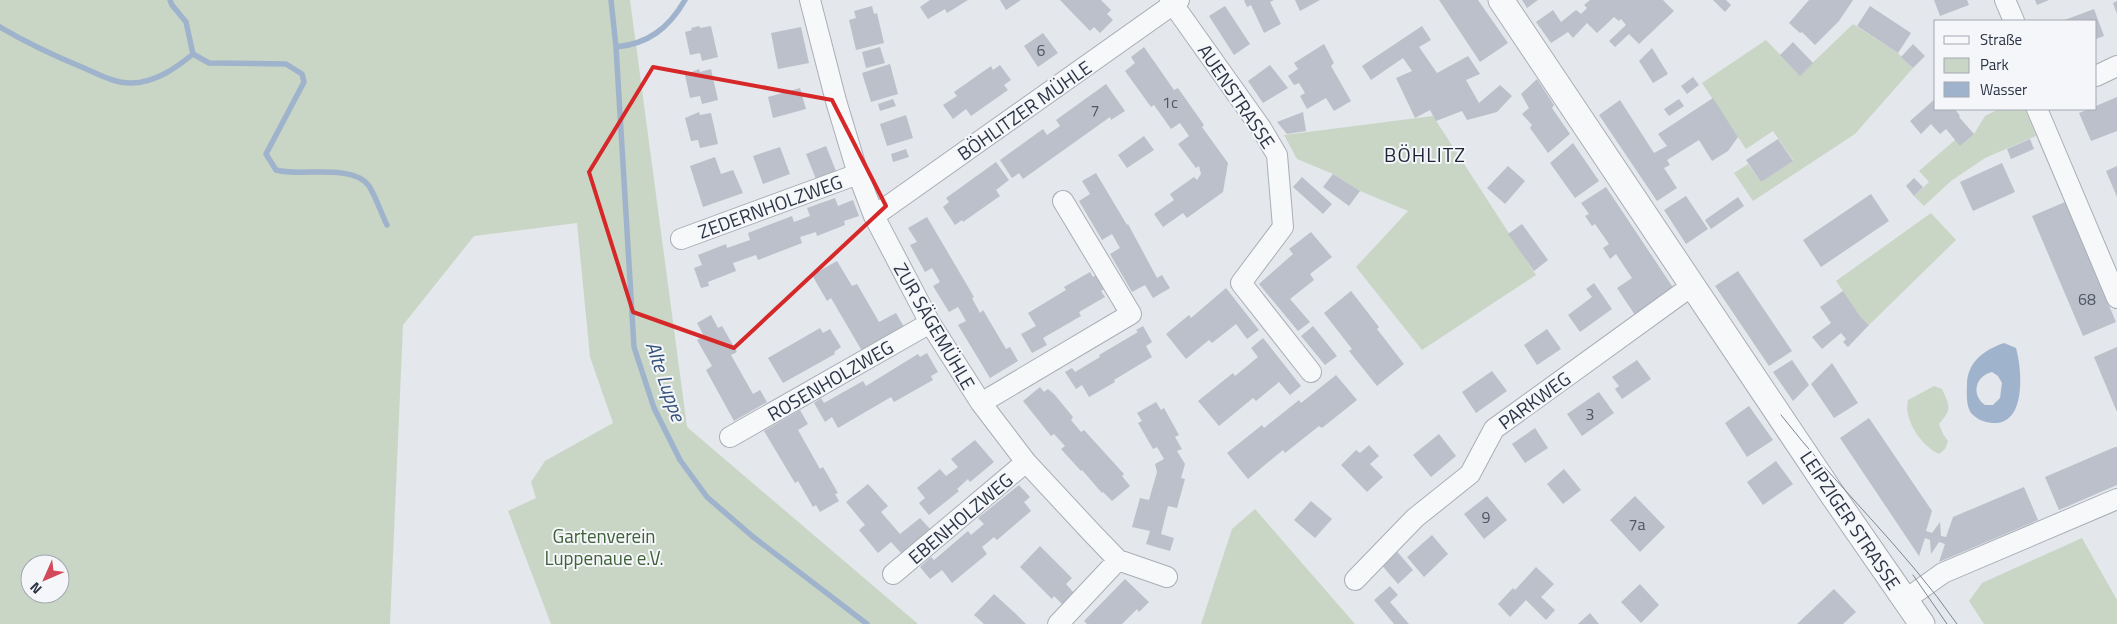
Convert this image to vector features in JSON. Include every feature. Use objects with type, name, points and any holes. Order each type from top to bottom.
[{"type":"street","name":"ZUR SÄGEMÜHLE","points":[[810,0],[836,101],[858,174],[874,216],[930,323],[980,403],[1026,462],[1118,560],[1167,577]]},
{"type":"street","name":"LEIPZIGER STRASSE","points":[[1501,0],[1781,415],[1832,494],[1922,624]]},
{"type":"street","points":[[2005,0],[2014,20]]},
{"type":"street","name":"BÖHLITZER MÜHLE","points":[[874,216],[1174,1]]},
{"type":"street","name":"AUENSTRASSE","points":[[1174,1],[1276,154],[1283,227],[1241,283],[1311,372]]},
{"type":"street","points":[[2097,76],[2117,66]]},
{"type":"street","points":[[2037,110],[2116,291]]},
{"type":"street","name":"ZEDERNHOLZWEG","points":[[681,239],[858,174]]},
{"type":"street","points":[[980,403],[1131,314],[1063,201]]},
{"type":"street","name":"PARKWEG","points":[[1355,580],[1415,518],[1470,474],[1494,429],[1693,285]]},
{"type":"street","name":"ROSENHOLZWEG","points":[[730,437],[930,323]]},
{"type":"street","name":"EBENHOLZWEG","points":[[893,574],[1026,462]]},
{"type":"street","points":[[1905,600],[1943,573],[2117,499]]},
{"type":"street","points":[[1058,624],[1118,560]]},
{"type":"highlighted area","points":[[653,67],[832,100],[886,206],[734,348],[633,312],[589,172]]},
{"type":"green space","name":"Gartenverein Luppenaue e.V.","points":[[0,0],[630,0],[687,427],[918,624],[551,624],[508,511],[536,498],[531,482],[545,461],[613,423],[590,357],[577,223],[474,236],[403,325],[390,624],[0,624]]},
{"type":"green space","points":[[1853,24],[1898,53],[1913,68],[1855,134],[1753,201],[1734,173],[1748,164],[1761,182],[1793,160],[1773,131],[1746,149],[1702,83],[1766,40],[1800,75]]},
{"type":"green space","points":[[1997,110],[2025,110],[2036,136],[1985,158],[1951,181],[1924,206],[1914,196],[1929,182],[1919,171],[1955,140],[1974,134],[1985,116]]},
{"type":"green space","points":[[1433,116],[1536,275],[1422,350],[1356,267],[1408,211],[1360,191],[1333,174],[1297,159],[1284,135]]},
{"type":"green space","points":[[1931,213],[1956,240],[1869,325],[1860,316],[1836,281]]},
{"type":"green space","points":[[1934,386],[1942,389],[1948,404],[1948,411],[1939,424],[1948,441],[1945,449],[1939,454],[1926,445],[1915,431],[1908,415],[1907,407],[1908,400]]},
{"type":"green space","points":[[1255,509],[1355,624],[1201,624],[1232,529]]},
{"type":"green space","points":[[2082,538],[2117,600],[2117,624],[1984,624],[1969,601],[1982,583]]},
{"type":"water","points":[[2004,343],[2016,348],[2020,372],[2019,399],[2015,411],[2008,419],[1997,423],[1983,421],[1973,415],[1968,406],[1968,375],[1974,362],[1979,357],[1990,349]],"holes":[[[1992,372],[1998,376],[2002,383],[2000,398],[1993,405],[1985,405],[1978,396],[1977,386],[1986,374]]]},
{"type":"building","points":[[930,0],[968,0],[947,13],[945,9],[928,19],[920,7]]},
{"type":"building","points":[[1000,0],[1021,0],[1006,10]]},
{"type":"building","points":[[1060,0],[1101,0],[1111,10],[1107,14],[1113,20],[1100,33],[1094,27],[1090,31]]},
{"type":"building","points":[[1244,0],[1274,0],[1270,2],[1281,24],[1264,33],[1251,5],[1247,7]]},
{"type":"building","points":[[1295,0],[1320,0],[1300,11]]},
{"type":"building","points":[[1439,0],[1478,0],[1508,43],[1480,62]]},
{"type":"building","points":[[1522,0],[1538,0],[1527,8]]},
{"type":"building","points":[[1590,0],[1663,0],[1674,11],[1639,44],[1629,34],[1615,47],[1609,41],[1626,25],[1621,19],[1619,21],[1614,17],[1597,33],[1587,23],[1573,38],[1568,32],[1551,43],[1536,22],[1553,10],[1561,22],[1576,10],[1581,14],[1587,8],[1584,5]]},
{"type":"building","points":[[1713,0],[1726,0],[1731,5],[1725,12]]},
{"type":"building","points":[[1809,0],[1853,0],[1839,21],[1815,45],[1802,32],[1800,33],[1789,23]]},
{"type":"building","points":[[1934,0],[1967,0],[1969,5],[1940,16]]},
{"type":"building","points":[[2035,0],[2049,0],[2037,5]]},
{"type":"building","points":[[2117,1],[2117,14],[2113,3]]},
{"type":"building","points":[[872,6],[874,14],[877,13],[884,43],[856,50],[849,20],[856,18],[854,11]]},
{"type":"building","points":[[1225,6],[1250,44],[1234,55],[1209,16]]},
{"type":"building","points":[[1870,6],[1911,33],[1898,53],[1857,26]]},
{"type":"building","points":[[2094,9],[2104,36],[2097,39],[2097,20],[2065,20]]},
{"type":"building","points":[[699,26],[700,28],[711,26],[718,57],[702,61],[700,53],[690,55],[685,32]]},
{"type":"building","points":[[1422,26],[1431,40],[1419,47],[1437,73],[1468,56],[1480,74],[1466,80],[1479,103],[1500,85],[1512,96],[1497,112],[1467,120],[1462,111],[1436,121],[1430,110],[1415,118],[1396,78],[1412,71],[1403,58],[1371,80],[1362,66]]},
{"type":"building","points":[[801,27],[809,63],[778,69],[771,33]]},
{"type":"building","points":[[1043,33],[1058,53],[1038,67],[1024,46]]},
{"type":"building","points":[[1793,42],[1813,63],[1800,76],[1780,55]]},
{"type":"building","points":[[1324,44],[1334,63],[1331,66],[1351,101],[1334,111],[1326,98],[1307,109],[1300,96],[1305,93],[1299,83],[1294,85],[1288,76],[1298,69],[1294,63]]},
{"type":"building","points":[[1913,44],[1925,56],[1913,68],[1901,57]]},
{"type":"building","points":[[880,47],[885,63],[866,68],[862,52]]},
{"type":"building","points":[[1144,47],[1174,90],[1178,88],[1204,125],[1202,127],[1228,163],[1223,192],[1187,218],[1183,213],[1163,227],[1154,214],[1174,200],[1170,194],[1194,177],[1197,180],[1201,174],[1199,166],[1196,168],[1178,144],[1189,136],[1180,123],[1171,129],[1154,105],[1151,107],[1125,71],[1135,63],[1131,57]]},
{"type":"building","points":[[1652,48],[1668,74],[1653,83],[1639,61]]},
{"type":"building","points":[[890,64],[898,94],[871,102],[862,73]]},
{"type":"building","points":[[1000,65],[1011,80],[1004,85],[1008,90],[971,116],[966,109],[953,119],[943,105],[957,96],[954,92],[991,66],[993,70]]},
{"type":"building","points":[[1270,65],[1288,88],[1263,103],[1248,81]]},
{"type":"building","points":[[699,69],[700,72],[711,69],[718,100],[702,104],[700,96],[690,98],[685,75]]},
{"type":"building","points":[[1693,77],[1699,85],[1687,94],[1681,86]]},
{"type":"building","points":[[1537,79],[1554,105],[1552,108],[1570,134],[1548,153],[1530,128],[1532,125],[1522,114],[1529,108],[1521,94]]},
{"type":"building","points":[[1106,84],[1125,111],[1111,120],[1110,117],[1023,179],[1019,173],[1012,178],[1000,160],[1043,129],[1047,135],[1060,126],[1056,120]]},
{"type":"building","points":[[800,88],[806,109],[773,118],[768,97]]},
{"type":"building","points":[[2117,97],[2117,131],[2091,141],[2079,113],[2086,110],[2097,110],[2097,106]]},
{"type":"building","points":[[1713,98],[1738,137],[1728,151],[1712,161],[1699,140],[1667,160],[1670,165],[1664,168],[1677,188],[1657,201],[1599,115],[1620,100],[1654,153],[1667,146],[1658,134]]},
{"type":"building","points":[[893,99],[896,106],[880,111],[878,104]]},
{"type":"building","points":[[1679,99],[1684,106],[1669,116],[1664,109]]},
{"type":"building","points":[[1934,100],[1934,110],[1956,110],[1959,117],[1974,134],[1960,146],[1946,129],[1940,134],[1931,124],[1921,134],[1910,121]]},
{"type":"building","points":[[699,112],[700,115],[711,113],[718,144],[700,148],[698,140],[691,141],[685,118]]},
{"type":"building","points":[[1303,112],[1306,131],[1287,134],[1277,122]]},
{"type":"building","points":[[906,115],[913,138],[887,146],[880,124]]},
{"type":"building","points":[[1144,136],[1154,150],[1127,168],[1118,155]]},
{"type":"building","points":[[1778,139],[1793,161],[1761,182],[1746,160]]},
{"type":"building","points":[[2030,139],[2034,149],[2011,159],[2007,149]]},
{"type":"building","points":[[1573,143],[1599,181],[1575,198],[1550,163]]},
{"type":"building","points":[[826,146],[836,171],[816,179],[806,154]]},
{"type":"building","points":[[780,147],[790,174],[763,184],[753,156]]},
{"type":"building","points":[[906,149],[909,157],[893,162],[891,154]]},
{"type":"building","points":[[715,157],[721,174],[733,170],[743,193],[703,207],[690,166]]},
{"type":"building","points":[[996,162],[1009,180],[996,190],[1000,196],[963,222],[962,220],[955,225],[943,207],[949,202],[946,198]]},
{"type":"building","points":[[2002,163],[2015,192],[1973,211],[1960,182]]},
{"type":"building","points":[[1508,166],[1525,181],[1505,204],[1487,188]]},
{"type":"building","points":[[2117,166],[2117,197],[2106,171]]},
{"type":"building","points":[[1096,173],[1128,224],[1157,278],[1162,275],[1170,288],[1153,298],[1145,285],[1132,292],[1110,254],[1120,248],[1112,234],[1102,240],[1079,201],[1090,194],[1082,181]]},
{"type":"building","points":[[1333,174],[1360,191],[1349,206],[1323,187]]},
{"type":"building","points":[[1302,177],[1332,204],[1323,214],[1293,187]]},
{"type":"building","points":[[1914,178],[1923,187],[1914,196],[1906,186]]},
{"type":"building","points":[[1606,187],[1674,289],[1635,315],[1617,288],[1632,278],[1616,254],[1610,259],[1603,248],[1609,244],[1595,224],[1592,226],[1585,216],[1589,214],[1581,203]]},
{"type":"building","points":[[1871,194],[1889,221],[1821,267],[1803,240]]},
{"type":"building","points":[[1686,196],[1708,229],[1686,244],[1664,210]]},
{"type":"building","points":[[1738,197],[1744,206],[1711,229],[1705,220]]},
{"type":"building","points":[[835,198],[838,206],[853,200],[859,216],[844,221],[845,225],[817,236],[816,232],[800,237],[802,243],[758,260],[756,255],[733,263],[736,271],[708,282],[709,286],[701,288],[694,268],[702,265],[698,255],[726,244],[727,248],[750,240],[748,233],[792,216],[794,222],[810,216],[807,208]]},
{"type":"building","points":[[2065,202],[2116,322],[2083,336],[2032,216]]},
{"type":"building","points":[[927,217],[974,297],[972,298],[980,313],[983,310],[1006,349],[1010,347],[1018,361],[990,378],[958,325],[966,321],[958,307],[949,312],[933,286],[940,282],[932,268],[925,272],[910,245],[917,242],[908,228]]},
{"type":"building","points":[[1522,224],[1548,260],[1534,271],[1508,234]]},
{"type":"building","points":[[1311,232],[1332,257],[1310,274],[1314,280],[1290,299],[1310,322],[1298,331],[1259,284],[1293,254],[1289,249]]},
{"type":"building","points":[[837,261],[852,286],[857,284],[879,322],[896,313],[904,327],[862,351],[831,298],[827,301],[812,275]]},
{"type":"building","points":[[1738,271],[1792,351],[1769,366],[1715,286]]},
{"type":"building","points":[[1090,272],[1093,277],[1100,273],[1108,287],[1101,291],[1105,297],[1079,312],[1081,316],[1043,338],[1047,345],[1032,353],[1021,334],[1036,326],[1028,313],[1066,290],[1064,287]]},
{"type":"building","points":[[1594,283],[1612,309],[1580,332],[1568,315],[1592,297],[1586,289]]},
{"type":"building","points":[[1226,288],[1259,330],[1247,339],[1236,324],[1212,343],[1209,340],[1186,359],[1166,334],[1189,315],[1191,318]]},
{"type":"building","points":[[1351,291],[1379,327],[1377,329],[1404,364],[1377,386],[1349,351],[1352,349],[1324,313]]},
{"type":"building","points":[[1843,291],[1860,316],[1869,325],[1848,347],[1843,342],[1846,339],[1841,333],[1822,349],[1812,337],[1831,323],[1820,307]]},
{"type":"building","points":[[711,315],[718,328],[722,326],[737,352],[731,355],[753,394],[760,390],[767,402],[734,421],[706,370],[712,366],[697,340],[704,336],[697,323]]},
{"type":"building","points":[[1143,326],[1152,342],[1146,346],[1152,357],[1089,397],[1082,385],[1076,389],[1065,372],[1072,368],[1075,372],[1138,332],[1136,330]]},
{"type":"building","points":[[1313,326],[1337,356],[1325,365],[1301,336]]},
{"type":"building","points":[[820,328],[823,333],[830,329],[841,347],[834,352],[835,354],[783,383],[768,358]]},
{"type":"building","points":[[1547,329],[1561,349],[1537,365],[1524,345]]},
{"type":"building","points":[[1263,338],[1301,386],[1290,395],[1279,382],[1256,401],[1253,398],[1219,426],[1198,401],[1233,373],[1235,376],[1258,357],[1251,348]]},
{"type":"building","points":[[2117,347],[2117,412],[2094,357]]},
{"type":"building","points":[[927,353],[938,372],[931,376],[933,380],[894,402],[891,397],[838,428],[832,417],[825,422],[814,403],[821,398],[824,403],[863,381],[866,386],[918,354],[920,357]]},
{"type":"building","points":[[1637,360],[1651,379],[1622,399],[1615,389],[1619,386],[1612,377]]},
{"type":"building","points":[[1792,360],[1809,385],[1793,401],[1773,372]]},
{"type":"building","points":[[1832,363],[1858,403],[1834,418],[1811,384]]},
{"type":"building","points":[[1492,371],[1507,391],[1476,413],[1462,392]]},
{"type":"building","points":[[1336,375],[1357,400],[1322,428],[1319,426],[1285,453],[1283,450],[1248,479],[1227,453],[1262,425],[1264,428],[1299,400],[1301,403]]},
{"type":"building","points":[[1040,387],[1044,392],[1048,389],[1054,394],[1073,417],[1071,420],[1081,432],[1084,430],[1124,474],[1122,476],[1130,486],[1112,501],[1102,493],[1061,449],[1065,446],[1054,434],[1051,436],[1023,401]]},
{"type":"building","points":[[1599,392],[1614,413],[1582,436],[1567,414]]},
{"type":"building","points":[[1156,402],[1161,410],[1164,408],[1179,435],[1175,437],[1182,449],[1177,451],[1185,464],[1181,478],[1185,479],[1177,508],[1168,506],[1161,534],[1174,538],[1170,551],[1146,544],[1150,531],[1132,527],[1140,498],[1149,500],[1157,472],[1155,464],[1164,459],[1157,447],[1153,449],[1138,423],[1142,421],[1137,413]]},
{"type":"building","points":[[1749,406],[1773,440],[1747,457],[1725,423]]},
{"type":"building","points":[[800,410],[808,424],[798,430],[820,469],[823,467],[838,493],[835,494],[839,501],[820,512],[816,505],[813,507],[798,481],[795,483],[764,431]]},
{"type":"building","points":[[1869,418],[1932,511],[1926,531],[1932,533],[1940,522],[1941,536],[1946,537],[1953,517],[2024,487],[2038,520],[1939,562],[1945,544],[1939,542],[1931,554],[1930,540],[1925,538],[1919,556],[1840,438]]},
{"type":"building","points":[[1535,428],[1548,448],[1525,463],[1512,444]]},
{"type":"building","points":[[1439,434],[1456,456],[1431,477],[1413,455]]},
{"type":"building","points":[[975,440],[994,462],[970,482],[968,479],[957,489],[959,491],[929,515],[919,503],[925,498],[917,488],[940,469],[946,476],[958,467],[951,459]]},
{"type":"building","points":[[1369,445],[1379,456],[1370,464],[1383,477],[1367,492],[1341,465],[1356,450],[1360,453]]},
{"type":"building","points":[[2117,447],[2117,485],[2059,510],[2045,477]]},
{"type":"building","points":[[1776,461],[1793,484],[1763,505],[1747,482]]},
{"type":"building","points":[[1564,469],[1581,490],[1563,504],[1547,484]]},
{"type":"building","points":[[868,484],[888,506],[881,512],[900,534],[920,518],[931,530],[902,554],[891,542],[878,553],[859,530],[865,525],[846,502]]},
{"type":"building","points":[[1019,485],[1030,497],[1024,502],[1031,511],[997,540],[994,537],[982,547],[987,554],[952,583],[942,570],[930,579],[920,567],[931,557],[934,560],[968,531],[971,535],[984,524],[978,518]]},
{"type":"building","points":[[1487,496],[1507,520],[1484,539],[1464,514]]},
{"type":"building","points":[[1635,496],[1665,527],[1640,552],[1610,520]]},
{"type":"building","points":[[1311,501],[1332,519],[1315,538],[1294,520]]},
{"type":"building","points":[[1432,535],[1448,554],[1424,577],[1407,557]]},
{"type":"building","points":[[1040,546],[1072,578],[1066,584],[1075,594],[1064,606],[1054,596],[1052,599],[1020,567]]},
{"type":"building","points":[[1394,548],[1413,570],[1398,584],[1379,562]]},
{"type":"building","points":[[1536,567],[1554,584],[1541,597],[1555,610],[1546,620],[1526,600],[1510,617],[1498,604],[1513,588],[1515,590]]},
{"type":"building","points":[[1125,579],[1149,602],[1139,612],[1137,609],[1122,624],[1087,624],[1084,621]]},
{"type":"building","points":[[1640,584],[1659,605],[1641,623],[1621,602]]},
{"type":"building","points":[[1390,586],[1398,595],[1390,602],[1409,624],[1394,624],[1374,600]]},
{"type":"building","points":[[1834,589],[1856,612],[1843,624],[1797,624]]},
{"type":"building","points":[[994,594],[1026,624],[984,624],[974,615]]},
{"type":"building","points":[[1590,613],[1599,624],[1578,624]]},
{"type":"waterway","points":[[170,0],[186,22],[193,54],[209,63],[286,64],[302,74],[304,82],[266,154],[276,170],[286,172],[339,173],[361,179],[372,190],[387,225]]},
{"type":"waterway","name":"Alte Luppe","points":[[611,0],[616,47],[634,347],[654,408],[680,460],[707,497],[752,536],[867,624]]},
{"type":"waterway","points":[[616,47],[638,42],[656,33],[672,19],[685,0]]},
{"type":"waterway","points":[[0,27],[62,59],[106,78],[125,83],[157,78],[193,54]]},
{"type":"tram line","points":[[1781,415],[1937,596],[1957,624]]},
{"type":"tram line","points":[[1913,575],[1947,624]]},
{"type":"district","name":"BÖHLITZ","points":[[1425,154]]}]
